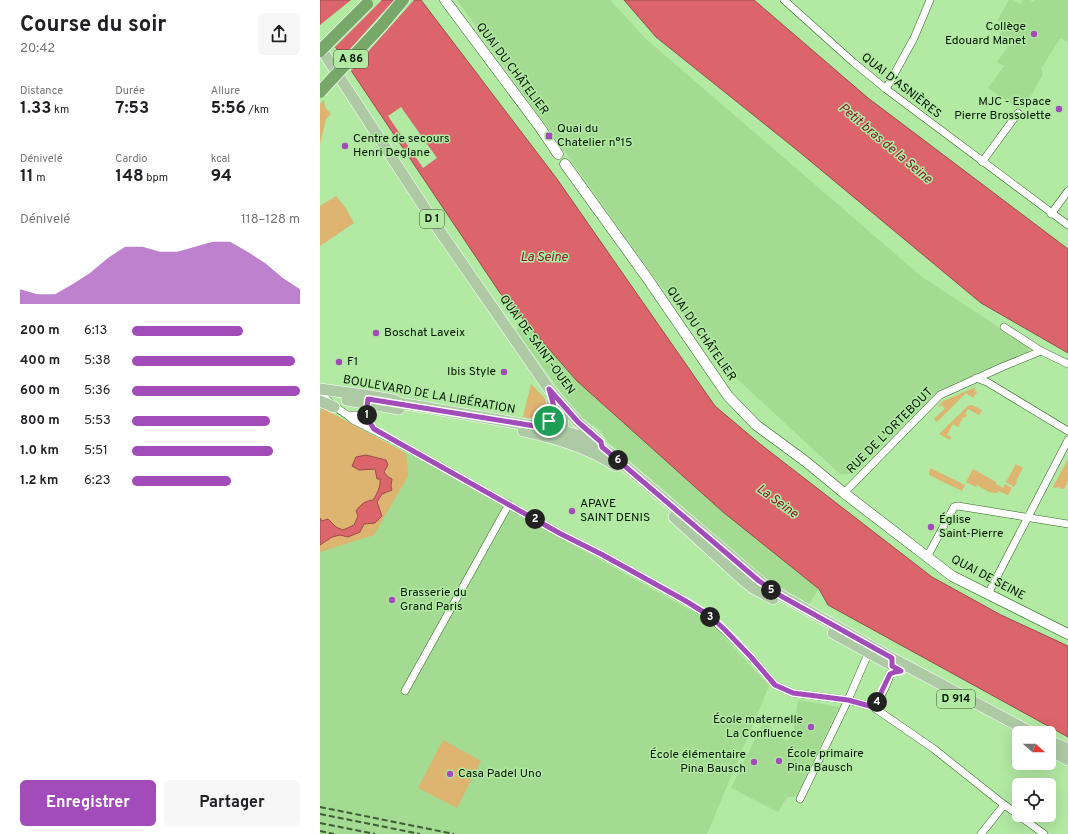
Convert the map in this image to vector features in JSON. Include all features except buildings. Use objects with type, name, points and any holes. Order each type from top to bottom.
[{"type":"highway","name":"A 86","points":[[320,51],[371,0]]},
{"type":"highway","name":"A 86","points":[[320,92],[404,0]]},
{"type":"main road","name":"QUAI DE SAINT-OUEN","points":[[320,48],[437,227],[549,389],[578,422],[601,442],[602,447],[759,581],[872,651]]},
{"type":"main road","points":[[535,426],[549,421],[554,414],[555,408],[549,389]]},
{"type":"main road","name":"D 1","points":[[549,389],[560,409],[568,437]]},
{"type":"main road","points":[[321,396],[334,407]]},
{"type":"main road","name":"BOULEVARD DE LA LIBÉRATION","points":[[321,396],[568,437]]},
{"type":"main road","name":"BOULEVARD DE LA LIBÉRATION","points":[[367,403],[393,400],[399,403],[535,426],[602,447]]},
{"type":"main road","points":[[568,437],[578,422]]},
{"type":"main road","name":"D 914","points":[[568,437],[615,466],[753,588],[872,651],[894,667],[1012,730]]},
{"type":"main road","points":[[894,667],[1020,726]]},
{"type":"main road","points":[[1056,746],[1067,754]]},
{"type":"main road","points":[[1056,752],[1067,754]]},
{"type":"street","name":"QUAI DU CHÂTELIER","points":[[445,0],[539,126],[558,154]]},
{"type":"street","name":"QUAI D'ASNIÈRES","points":[[784,0],[852,62],[1068,226]]},
{"type":"street","points":[[886,89],[914,38],[930,0]]},
{"type":"street","points":[[982,162],[1018,113]]},
{"type":"street","name":"QUAI DU CHÂTELIER","points":[[565,164],[728,396],[756,425],[805,461],[844,493]]},
{"type":"street","points":[[1051,214],[1068,191]]},
{"type":"street","points":[[1004,327],[1041,351],[1068,364]]},
{"type":"street","name":"RUE DE L'ORTEBOUT","points":[[844,493],[940,395],[976,378],[1041,351]]},
{"type":"street","points":[[976,378],[987,382],[1068,431]]},
{"type":"street","points":[[348,415],[367,403],[370,424],[374,429]]},
{"type":"street","points":[[334,407],[348,415],[353,420],[370,429],[374,429],[561,534],[601,554],[684,600],[710,616],[751,657],[775,685],[793,693],[848,700],[873,707],[934,749],[1044,834]]},
{"type":"street","points":[[988,594],[1068,440]]},
{"type":"street","name":"QUAI DE SEINE","points":[[844,493],[952,576],[1068,634]]},
{"type":"street","points":[[405,691],[509,504]]},
{"type":"street","points":[[927,557],[954,508],[958,506],[1068,524]]},
{"type":"street","points":[[800,799],[872,651]]},
{"type":"street","points":[[873,707],[894,667]]},
{"type":"street","points":[[981,834],[1004,804]]},
{"type":"shaded area","points":[[457,0],[610,0],[646,39],[922,277],[1029,347],[1028,353],[939,390],[853,474],[840,474],[732,374],[651,273]]},
{"type":"shaded area","name":"Collège Edouard Manet","points":[[1009,0],[1013,0],[1020,4],[1023,0],[1030,0],[1033,2],[1035,0],[1068,0],[1068,42],[1060,38],[1041,69],[1043,74],[1025,106],[1018,109],[988,88],[1004,66],[997,62],[1009,45],[997,39],[1005,26],[997,21]]},
{"type":"shaded area","points":[[324,100],[325,107],[331,114],[326,119],[320,144],[320,104]]},
{"type":"shaded area","points":[[336,196],[345,207],[354,223],[320,246],[320,206]]},
{"type":"shaded area","points":[[525,322],[577,381],[723,512],[819,589],[809,604],[767,580],[608,442],[600,430],[594,425],[588,424],[576,413],[516,330]]},
{"type":"shaded area","points":[[531,384],[548,402],[547,413],[542,418],[534,419],[523,417]]},
{"type":"shaded area","points":[[976,387],[974,390],[977,392],[973,398],[966,393],[937,422],[934,419],[945,408],[941,405],[939,407],[938,406],[943,401]]},
{"type":"shaded area","points":[[972,405],[982,410],[979,415],[968,409],[965,414],[967,415],[965,418],[963,417],[958,427],[953,424],[947,435],[951,437],[950,440],[939,434],[968,406]]},
{"type":"shaded area","points":[[320,408],[435,468],[697,614],[718,631],[769,686],[707,834],[320,834]]},
{"type":"shaded area","points":[[322,408],[406,453],[408,476],[374,535],[320,552],[320,413]]},
{"type":"shaded area","points":[[1068,459],[1068,480],[1064,489],[1053,487]]},
{"type":"shaded area","points":[[1016,464],[1023,468],[1014,487],[1006,482]]},
{"type":"shaded area","points":[[930,468],[965,485],[962,491],[929,475]]},
{"type":"shaded area","points":[[973,469],[996,482],[996,484],[1003,488],[1005,484],[1012,488],[1008,495],[999,491],[997,493],[991,493],[977,485],[976,487],[966,482]]},
{"type":"shaded area","name":"École primaire Pina Bausch","points":[[798,700],[839,707],[796,797],[787,797],[778,812],[731,788],[763,723],[772,727],[769,732],[788,741],[793,732]]},
{"type":"shaded area","name":"Casa Padel Uno","points":[[443,740],[481,761],[457,808],[418,788]]},
{"type":"water","name":"La Seine","points":[[320,0],[421,0],[557,179],[715,406],[760,444],[932,577],[1001,615],[1068,646],[1068,737],[1056,730],[1056,726],[1048,726],[828,605],[819,589],[723,512],[577,381],[500,293],[320,24]]},
{"type":"water","name":"Petit bras de la Seine","points":[[624,0],[754,0],[868,98],[1068,249],[1068,353],[981,303],[797,150],[656,37]]},
{"type":"water","points":[[366,455],[386,460],[388,465],[384,472],[392,479],[392,490],[382,494],[377,502],[382,516],[375,523],[364,524],[360,532],[348,537],[340,535],[332,537],[320,545],[320,518],[322,521],[328,519],[336,527],[343,530],[354,525],[358,516],[356,511],[363,503],[373,500],[376,495],[380,479],[377,479],[375,469],[359,470],[352,466],[356,457]]},
{"type":"pier","points":[[351,0],[382,0],[334,48],[320,25]]},
{"type":"pier","points":[[394,0],[414,0],[350,72],[341,59]]},
{"type":"pier","points":[[401,107],[437,158],[423,168],[388,116]]},
{"type":"railway","points":[[320,807],[454,834]]},
{"type":"railway","points":[[320,814],[420,834]]},
{"type":"railway","points":[[320,823],[375,834]]},
{"type":"railway","points":[[320,831],[334,834]]},
{"type":"place","name":"Collège Edouard Manet","points":[[1034,34]]},
{"type":"place","name":"MJC - Espace Pierre Brossolette","points":[[1059,109]]},
{"type":"place","name":"Quai du Chatelier n°15","points":[[549,136]]},
{"type":"place","name":"Centre de secours Henri Deglane","points":[[345,146]]},
{"type":"place","name":"Boschat Laveix","points":[[376,333]]},
{"type":"place","name":"F1","points":[[339,362]]},
{"type":"place","name":"Ibis Style","points":[[504,372]]},
{"type":"place","name":"APAVE SAINT DENIS","points":[[572,511]]},
{"type":"place","name":"Église Saint-Pierre","points":[[931,527]]},
{"type":"place","name":"Brasserie du Grand Paris","points":[[392,600]]},
{"type":"place","name":"École maternelle La Confluence","points":[[811,727]]},
{"type":"place","name":"École primaire Pina Bausch","points":[[779,761]]},
{"type":"place","name":"École élémentaire Pina Bausch","points":[[754,762]]},
{"type":"place","name":"Casa Padel Uno","points":[[450,774]]},
{"type":"route","points":[[549,389],[563,403],[578,422],[601,442],[602,447],[759,581],[781,596],[892,658],[892,666],[901,671],[890,674],[873,707],[848,700],[793,693],[775,685],[751,657],[710,616],[684,600],[601,554],[561,534],[374,429],[368,420],[366,408],[368,399],[535,426],[549,421],[554,414],[555,408],[549,389]]}]
